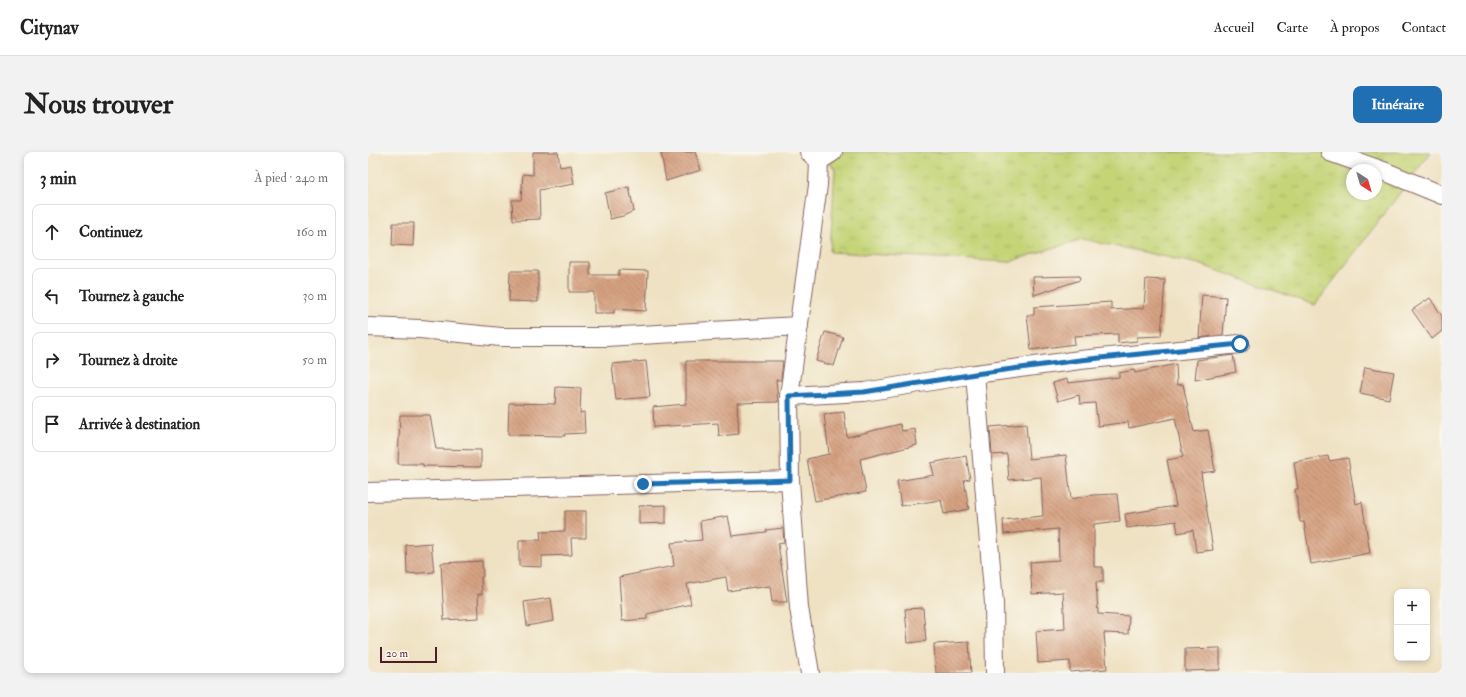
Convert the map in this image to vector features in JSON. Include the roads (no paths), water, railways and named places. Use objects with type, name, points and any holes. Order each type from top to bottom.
[{"type":"street","points":[[1330,152],[1386,172],[1442,195]]},
{"type":"street","points":[[810,673],[799,608],[790,480],[789,396],[818,185],[820,155]]},
{"type":"street","points":[[368,327],[420,329],[501,337],[605,337],[799,326]]},
{"type":"street","points":[[789,396],[864,392],[975,374],[1080,360],[1240,344]]},
{"type":"street","points":[[975,374],[994,603],[996,673]]},
{"type":"street","points":[[368,492],[790,480]]}]
